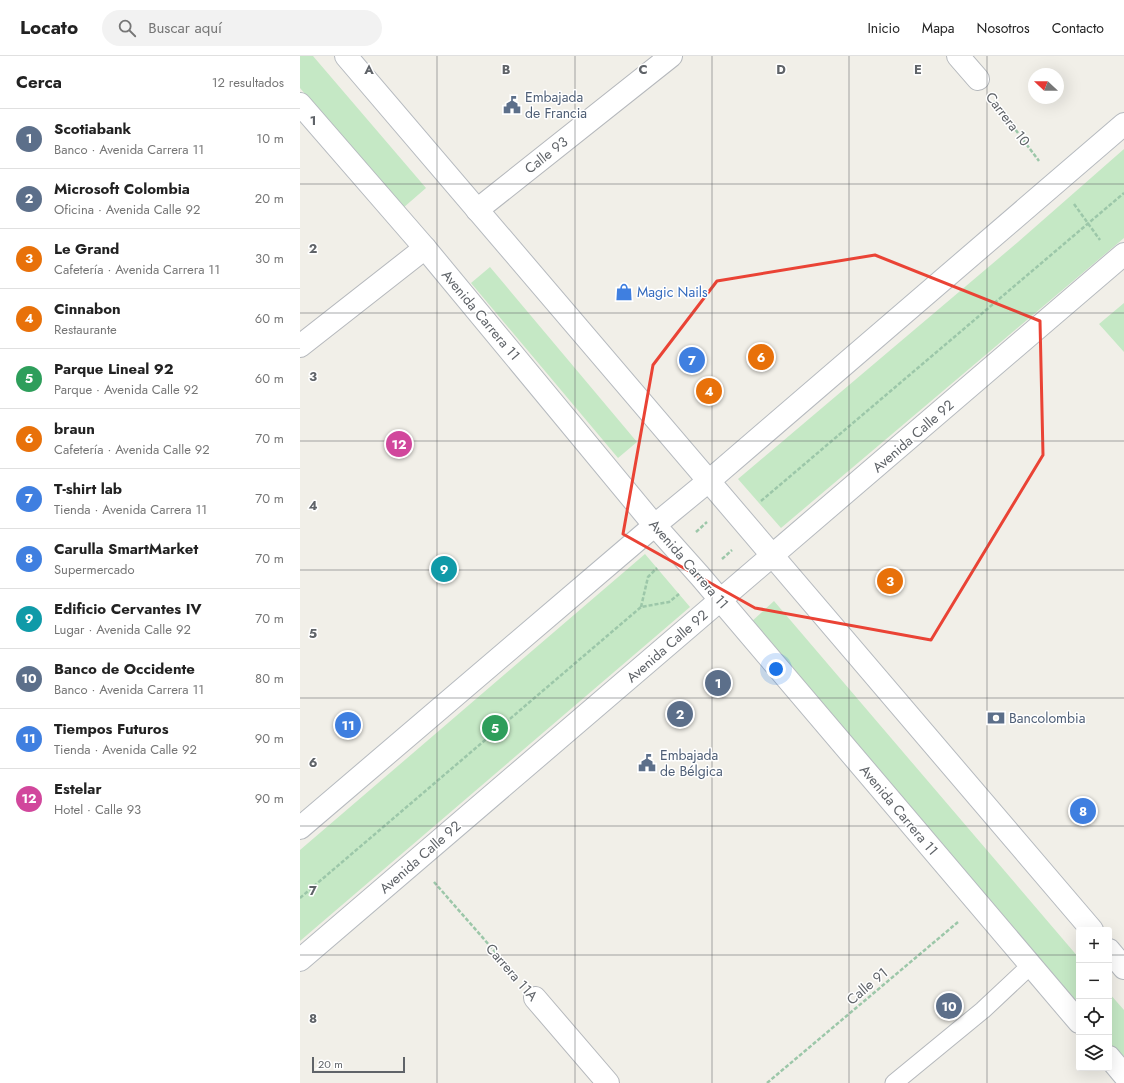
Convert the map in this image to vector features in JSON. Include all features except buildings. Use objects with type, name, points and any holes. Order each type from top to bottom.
[{"type":"main road","points":[[346,56],[708,482],[1089,927]]},
{"type":"main road","name":"Calle 93","points":[[476,210],[671,56]]},
{"type":"main road","name":"Carrera 10","points":[[958,56],[978,80]]},
{"type":"main road","name":"Avenida Carrera 11","points":[[300,104],[425,248],[655,525],[1076,1018]]},
{"type":"main road","points":[[300,828],[655,525],[708,482],[1124,124]]},
{"type":"main road","points":[[300,346],[425,248]]},
{"type":"main road","name":"Avenida Calle 92","points":[[300,960],[1124,254]]},
{"type":"main road","points":[[1112,954],[1124,968]]},
{"type":"main road","name":"Carrera 11A","points":[[535,998],[608,1083]]},
{"type":"main road","points":[[1112,1061],[1124,1075]]},
{"type":"lane","points":[[894,1083],[982,1010],[1031,965]]},
{"type":"path","name":"Carrera 10","points":[[978,80],[1057,182]]},
{"type":"path","points":[[740,518],[1124,193]]},
{"type":"path","points":[[641,607],[648,577]]},
{"type":"path","points":[[300,898],[641,607],[669,602]]},
{"type":"path","name":"Carrera 11A","points":[[416,861],[535,998]]},
{"type":"path","name":"Calle 91","points":[[767,1083],[979,905]]},
{"type":"highlighted area","points":[[875,255],[1040,321],[1043,455],[931,640],[755,608],[623,534],[653,365],[717,281]]},
{"type":"green space","points":[[300,56],[313,56],[426,188],[403,208],[300,88]]},
{"type":"green space","points":[[1124,149],[1124,238],[781,528],[738,479],[1018,242]]},
{"type":"green space","points":[[490,267],[637,442],[618,458],[471,283]]},
{"type":"green space","points":[[1124,303],[1124,352],[1099,324]]},
{"type":"green space","points":[[645,554],[690,607],[300,941],[300,850]]},
{"type":"green space","points":[[774,601],[1076,954],[1076,1013],[751,622]]},
{"type":"green space","points":[[1112,996],[1124,1010],[1124,1066],[1112,1052]]},
{"type":"place","name":"Embajada de Francia","points":[[512,105]]},
{"type":"place","name":"Magic Nails","points":[[624,292]]},
{"type":"place","name":"braun","points":[[761,357]]},
{"type":"place","name":"T-shirt lab","points":[[692,360]]},
{"type":"place","name":"Cinnabon","points":[[709,391]]},
{"type":"place","name":"Estelar","points":[[399,444]]},
{"type":"place","name":"Edificio Cervantes IV","points":[[444,569]]},
{"type":"place","name":"Le Grand","points":[[890,581]]},
{"type":"place","name":"Scotiabank","points":[[718,683]]},
{"type":"place","name":"Microsoft Colombia","points":[[680,714]]},
{"type":"place","name":"Bancolombia","points":[[996,718]]},
{"type":"place","name":"Tiempos Futuros","points":[[348,725]]},
{"type":"place","name":"Parque Lineal 92","points":[[495,728]]},
{"type":"place","name":"Embajada de Bélgica","points":[[647,763]]},
{"type":"place","name":"Carulla SmartMarket","points":[[1083,811]]},
{"type":"place","name":"Banco de Occidente","points":[[949,1006]]}]
